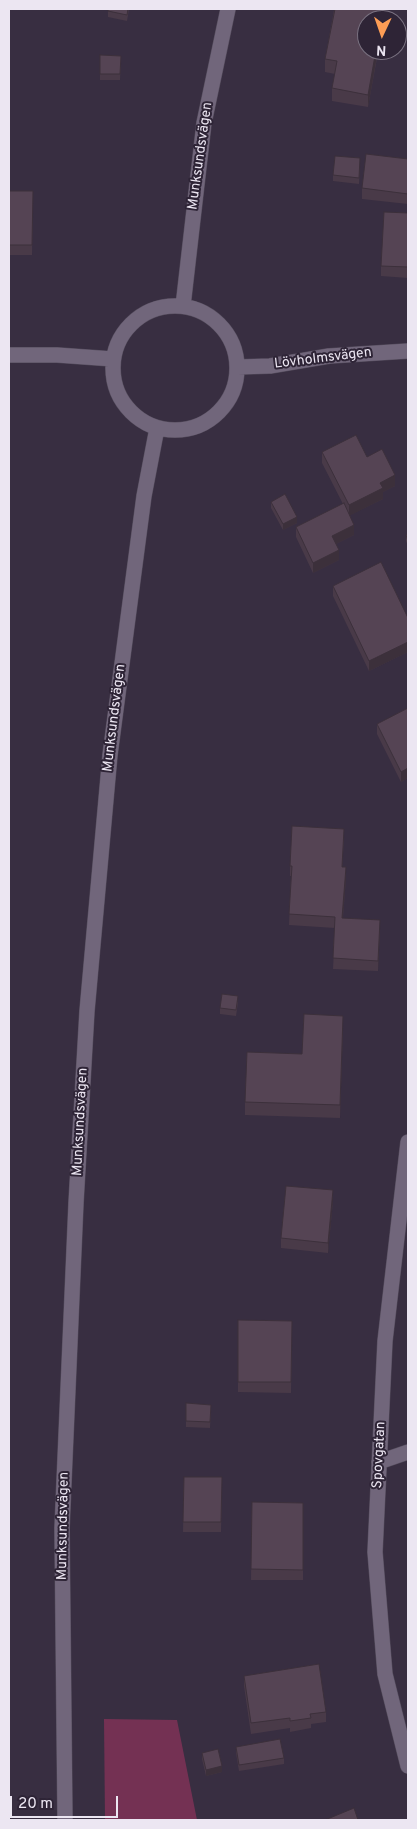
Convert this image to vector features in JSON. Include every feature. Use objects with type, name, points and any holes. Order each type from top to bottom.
[{"type":"street","name":"Munksundsvägen","points":[[183,306],[204,123],[228,9]]},
{"type":"street","points":[[168,305],[183,306],[198,309],[222,326],[232,342],[238,367],[236,381],[224,407],[209,420],[182,430],[157,428],[144,422],[122,402],[114,384],[113,360],[121,336],[133,321],[159,307],[168,305]]},
{"type":"street","name":"Lövholmsvägen","points":[[238,367],[270,366],[329,356],[408,351]]},
{"type":"street","points":[[9,355],[57,355],[113,360]]},
{"type":"street","name":"Munksundsvägen","points":[[65,1820],[62,1528],[75,1213],[87,1011],[110,755],[144,496],[157,428]]},
{"type":"street","name":"Spovgatan","points":[[408,1142],[386,1341],[375,1552],[385,1674],[408,1766]]},
{"type":"street","points":[[379,1462],[408,1452]]},
{"type":"shaded area","points":[[104,1719],[177,1720],[197,1820],[105,1820]]},
{"type":"building","points":[[108,9],[128,9],[127,15],[108,11]]},
{"type":"building","points":[[335,9],[384,9],[357,10],[357,60],[374,60],[368,95],[332,88],[337,61],[325,59]]},
{"type":"building","points":[[100,55],[121,56],[120,74],[100,74]]},
{"type":"building","points":[[366,154],[408,159],[408,194],[362,188]]},
{"type":"building","points":[[335,156],[360,158],[359,178],[333,175]]},
{"type":"building","points":[[9,191],[33,191],[32,245],[9,245]]},
{"type":"building","points":[[384,212],[408,213],[408,267],[381,266]]},
{"type":"building","points":[[356,435],[367,457],[382,449],[395,475],[380,483],[383,488],[349,505],[322,452]]},
{"type":"building","points":[[285,494],[297,517],[283,524],[271,502]]},
{"type":"building","points":[[344,503],[354,525],[332,536],[339,550],[313,563],[296,527]]},
{"type":"building","points":[[381,562],[408,618],[408,642],[369,661],[333,586]]},
{"type":"building","points":[[408,708],[408,768],[401,772],[377,724]]},
{"type":"building","points":[[292,826],[344,829],[342,867],[346,867],[342,918],[380,920],[378,961],[333,958],[335,917],[289,914]]},
{"type":"building","points":[[222,994],[238,996],[236,1010],[220,1008]]},
{"type":"building","points":[[304,1014],[343,1016],[340,1105],[245,1102],[247,1052],[302,1054]]},
{"type":"building","points":[[286,1186],[333,1190],[328,1243],[281,1238]]},
{"type":"building","points":[[238,1320],[292,1321],[291,1382],[238,1382]]},
{"type":"building","points":[[186,1403],[211,1405],[210,1422],[186,1421]]},
{"type":"building","points":[[184,1477],[222,1477],[221,1522],[183,1522]]},
{"type":"building","points":[[252,1502],[303,1503],[303,1570],[251,1569]]},
{"type":"building","points":[[319,1664],[326,1712],[310,1714],[311,1718],[290,1721],[290,1718],[251,1723],[244,1676]]},
{"type":"building","points":[[280,1739],[284,1758],[239,1765],[236,1747]]},
{"type":"building","points":[[218,1749],[222,1766],[206,1770],[202,1753]]},
{"type":"building","points":[[354,1808],[358,1820],[325,1820]]}]
